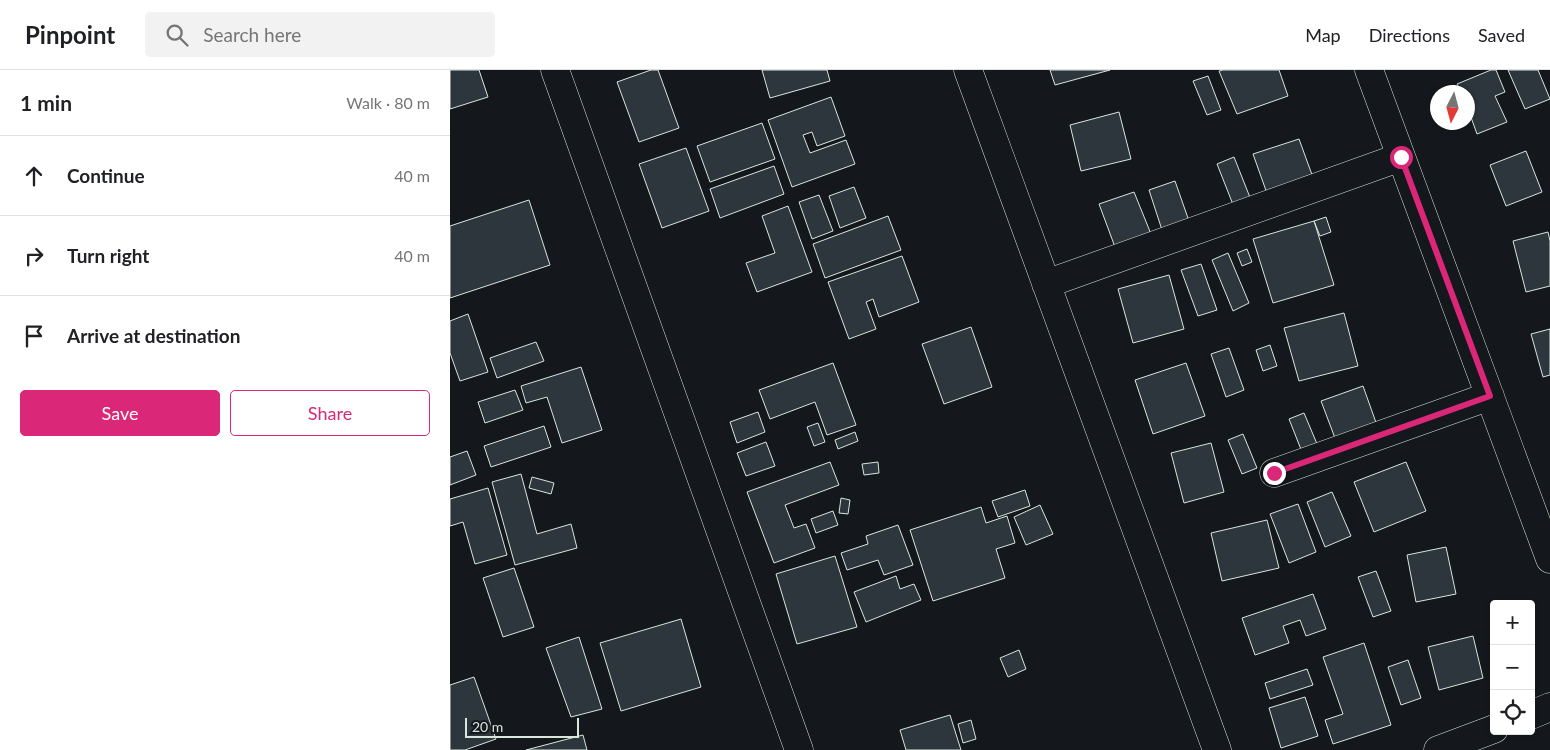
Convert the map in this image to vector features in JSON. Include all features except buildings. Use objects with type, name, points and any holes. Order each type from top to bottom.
[{"type":"street","points":[[554,70],[798,750]]},
{"type":"street","points":[[968,70],[1217,750]]},
{"type":"street","points":[[1369,70],[1550,559]]},
{"type":"street","points":[[1046,284],[1401,157]]},
{"type":"street","points":[[1274,473],[1490,396]]},
{"type":"street","points":[[1535,714],[1550,708]]},
{"type":"street","points":[[1438,750],[1490,730]]},
{"type":"route","points":[[1274,473],[1490,396],[1401,157]]}]
